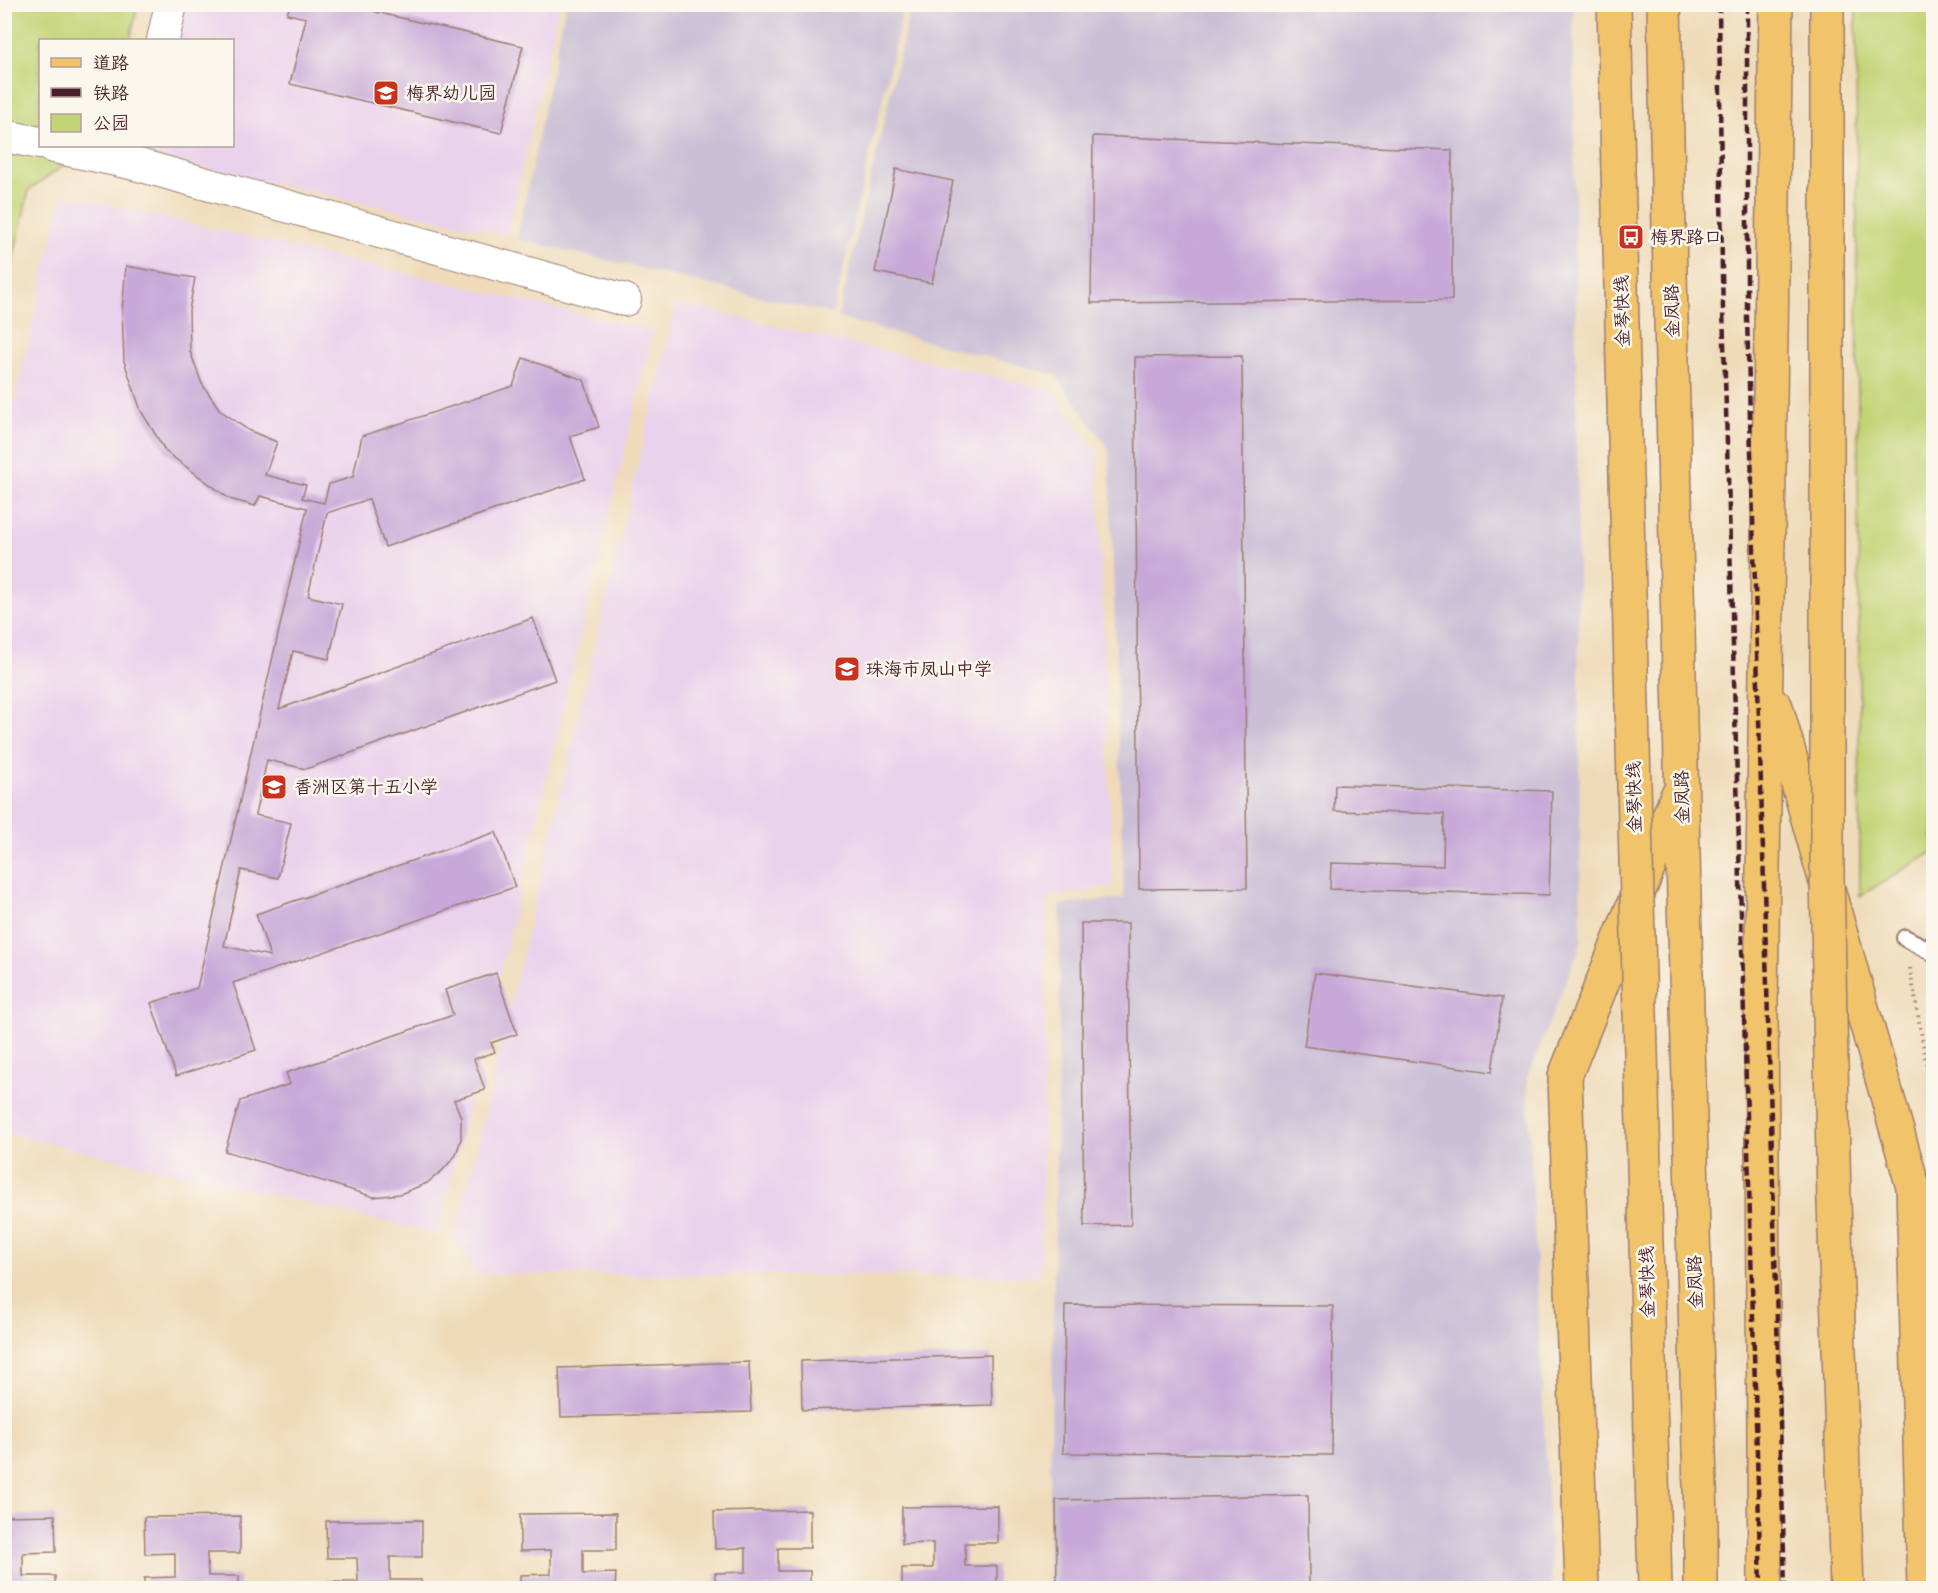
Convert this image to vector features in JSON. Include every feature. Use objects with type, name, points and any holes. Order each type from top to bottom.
[{"type":"main road","name":"金琴快线","points":[[1614,4],[1655,1588]]},
{"type":"main road","name":"金凤路","points":[[1664,4],[1701,1588]]},
{"type":"main road","points":[[1765,1588],[1761,1003],[1776,4]]},
{"type":"main road","points":[[1827,4],[1827,877],[1834,1202],[1848,1588]]},
{"type":"main road","points":[[1766,672],[1912,1187],[1924,1588]]},
{"type":"main road","points":[[1582,1588],[1565,1076],[1682,783]]},
{"type":"street","points":[[163,39],[171,4]]},
{"type":"street","points":[[4,136],[39,144]]},
{"type":"street","points":[[60,147],[137,155],[625,300]]},
{"type":"lane","points":[[1905,938],[1934,953]]},
{"type":"path","points":[[1905,938],[1934,1108]]},
{"type":"shaded area","points":[[566,4],[904,5],[833,314],[517,239]]},
{"type":"shaded area","name":"梅界幼儿园","points":[[185,5],[559,5],[507,235],[151,156],[153,147],[234,147],[234,39],[177,39]]},
{"type":"shaded area","points":[[911,5],[1573,5],[1581,944],[1527,1078],[1552,1588],[1048,1588],[1061,905],[1124,898],[1109,449],[1056,375],[838,318]]},
{"type":"shaded area","name":"香洲区第十五小学","points":[[63,194],[653,331],[438,1234],[5,1133],[5,441]]},
{"type":"shaded area","name":"珠海市凤山中学","points":[[676,303],[1052,390],[1097,452],[1113,886],[1047,898],[1041,1276],[475,1274],[455,1240]]},
{"type":"green space","points":[[5,5],[138,5],[130,39],[39,39],[39,147],[90,147],[29,190],[5,294]]},
{"type":"green space","points":[[1856,5],[1934,5],[1933,852],[1860,896]]},
{"type":"building","points":[[290,5],[377,5],[375,12],[523,46],[501,133],[290,84],[306,18],[287,14]]},
{"type":"building","points":[[1093,136],[1452,150],[1452,300],[1091,303]]},
{"type":"building","points":[[896,169],[953,181],[932,283],[875,272]]},
{"type":"building","points":[[126,266],[195,278],[189,310],[190,351],[202,384],[220,410],[248,430],[277,442],[265,475],[306,485],[302,498],[324,503],[329,484],[353,477],[362,436],[513,386],[523,358],[584,380],[599,427],[570,436],[585,479],[385,547],[369,499],[327,513],[308,596],[342,604],[329,659],[293,651],[279,709],[533,618],[555,680],[306,769],[267,760],[255,815],[291,823],[278,878],[241,870],[224,946],[270,956],[256,914],[496,832],[515,887],[233,983],[256,1050],[176,1076],[151,1003],[197,988],[307,508],[260,496],[255,506],[230,499],[166,452],[141,411],[124,361],[122,310]]},
{"type":"building","points":[[1242,356],[1247,888],[1139,889],[1135,357]]},
{"type":"building","points":[[1335,785],[1552,791],[1549,895],[1330,889],[1331,863],[1443,866],[1444,814],[1334,811]]},
{"type":"building","points":[[1081,923],[1128,923],[1131,1225],[1084,1226]]},
{"type":"building","points":[[496,973],[517,1034],[491,1043],[495,1052],[474,1059],[485,1090],[454,1100],[461,1117],[461,1139],[456,1155],[427,1183],[400,1194],[374,1197],[225,1151],[240,1101],[290,1084],[286,1073],[453,1015],[445,990]]},
{"type":"building","points":[[1315,973],[1502,998],[1492,1072],[1304,1046]]},
{"type":"building","points":[[1065,1305],[1333,1306],[1332,1455],[1063,1453]]},
{"type":"building","points":[[991,1355],[992,1405],[802,1410],[801,1361]]},
{"type":"building","points":[[749,1362],[751,1412],[561,1417],[559,1368]]},
{"type":"building","points":[[1308,1495],[1309,1588],[1057,1588],[1056,1500]]},
{"type":"building","points":[[998,1506],[998,1543],[965,1543],[965,1566],[997,1566],[997,1588],[902,1588],[902,1568],[933,1568],[933,1543],[902,1544],[902,1507]]},
{"type":"building","points":[[810,1510],[810,1548],[778,1548],[778,1571],[810,1571],[810,1588],[715,1588],[715,1573],[746,1572],[746,1548],[715,1549],[714,1512]]},
{"type":"building","points":[[616,1513],[616,1550],[583,1550],[583,1574],[616,1573],[615,1588],[520,1588],[520,1575],[551,1574],[551,1550],[520,1551],[520,1514]]},
{"type":"building","points":[[55,1515],[56,1552],[23,1553],[23,1576],[55,1576],[55,1588],[4,1588],[4,1516]]},
{"type":"building","points":[[240,1516],[240,1553],[207,1553],[208,1576],[239,1576],[239,1588],[144,1588],[144,1578],[175,1577],[175,1553],[145,1554],[144,1517]]},
{"type":"building","points":[[422,1520],[422,1557],[390,1557],[390,1580],[421,1580],[422,1588],[327,1588],[327,1582],[358,1582],[357,1558],[327,1558],[326,1521]]},
{"type":"railway","points":[[1719,4],[1722,275],[1761,1588]]},
{"type":"railway","points":[[1747,4],[1747,318],[1785,1588]]},
{"type":"place","name":"梅界幼儿园","points":[[386,93]]},
{"type":"place","name":"梅界路口","points":[[1631,237]]},
{"type":"place","name":"珠海市凤山中学","points":[[847,669]]},
{"type":"place","name":"香洲区第十五小学","points":[[274,787]]}]
